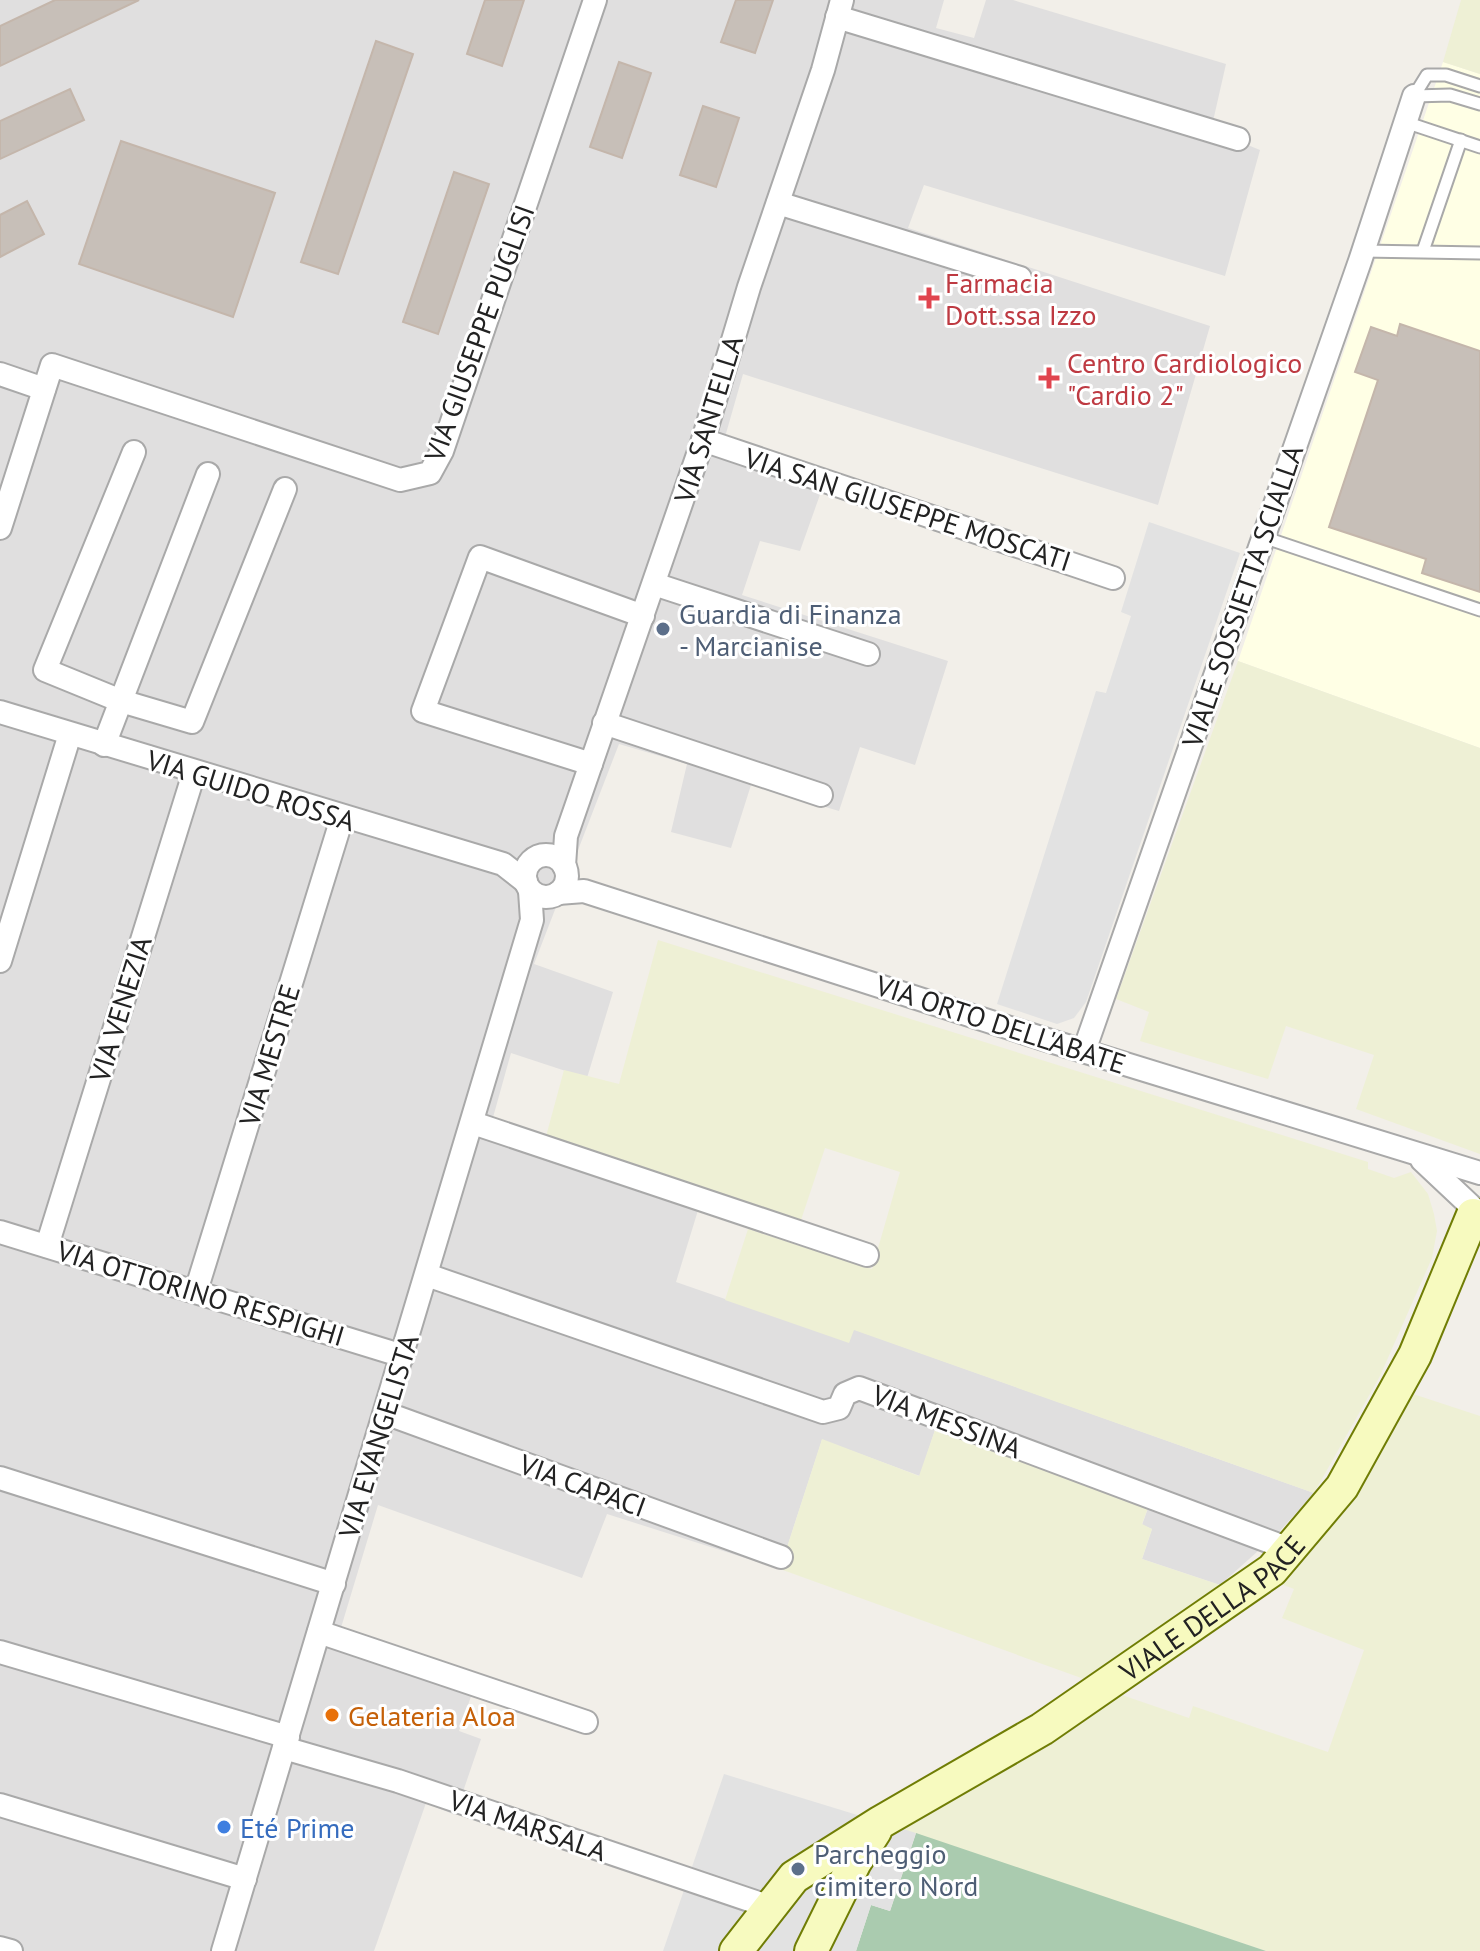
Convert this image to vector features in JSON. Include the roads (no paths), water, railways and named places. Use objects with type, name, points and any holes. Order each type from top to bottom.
[{"type":"street","name":"VIA GIUSEPPE PUGLISI","points":[[44,389],[52,365],[400,480],[430,473],[442,451],[595,0]]},
{"type":"street","points":[[840,9],[1238,139]]},
{"type":"street","name":"VIA SANTELLA","points":[[547,877],[566,836],[703,440],[840,9]]},
{"type":"street","name":"VIALE SOSSIETTA SCIALLA","points":[[1084,1051],[1363,251],[1414,96]]},
{"type":"street","points":[[778,203],[1020,278]]},
{"type":"street","points":[[0,374],[44,389],[0,528]]},
{"type":"street","name":"VIA SAN GIUSEPPE MOSCATI","points":[[703,440],[1113,578]]},
{"type":"street","points":[[134,452],[45,670],[121,701],[192,722],[285,489]]},
{"type":"street","points":[[104,745],[208,474]]},
{"type":"street","points":[[591,764],[423,711],[480,557],[643,616]]},
{"type":"street","points":[[654,584],[868,654]]},
{"type":"street","name":"VIA GUIDO ROSSA","points":[[0,712],[342,818],[547,877]]},
{"type":"street","points":[[604,723],[821,795]]},
{"type":"street","points":[[0,961],[70,734]]},
{"type":"street","name":"VIA VENEZIA","points":[[47,1246],[194,773]]},
{"type":"street","name":"VIA MESTRE","points":[[196,1291],[342,818]]},
{"type":"street","name":"VIA ORTO DELL'ABATE","points":[[547,877],[1084,1051],[1419,1157],[1480,1173]]},
{"type":"street","name":"VIA EVANGELISTA","points":[[223,1951],[547,877]]},
{"type":"street","points":[[473,1123],[867,1255]]},
{"type":"street","points":[[1419,1157],[1476,1209]]},
{"type":"street","name":"VIALE DELLA PACE","points":[[736,1951],[794,1877],[881,1822],[1042,1729],[1272,1570],[1292,1550],[1342,1487],[1415,1355],[1476,1209]]},
{"type":"street","name":"VIA OTTORINO RESPIGHI","points":[[0,1232],[403,1356]]},
{"type":"street","name":"VIALE DELLA PACE","points":[[1441,1297],[1480,1262]]},
{"type":"street","name":"VIA MESSINA","points":[[427,1275],[823,1412],[839,1408],[845,1394],[859,1388],[1292,1550]]},
{"type":"street","name":"VIA CAPACI","points":[[385,1413],[781,1557]]},
{"type":"street","points":[[0,1478],[334,1584]]},
{"type":"street","points":[[319,1632],[586,1722]]},
{"type":"street","name":"VIA MARSALA","points":[[0,1652],[286,1742],[770,1907]]},
{"type":"street","points":[[0,1805],[245,1879]]},
{"type":"street","name":"VIALE DELLA PACE","points":[[811,1951],[855,1862],[881,1822]]},
{"type":"street","points":[[0,1948],[11,1951]]},
{"type":"lane","points":[[1414,96],[1427,75],[1446,75],[1480,86]]},
{"type":"lane","points":[[1414,96],[1450,95],[1480,104]]},
{"type":"lane","points":[[1405,122],[1480,147]]},
{"type":"lane","points":[[1423,251],[1461,140]]},
{"type":"lane","points":[[1363,251],[1480,253]]},
{"type":"lane","points":[[1263,537],[1480,610]]},
{"type":"place","name":"Farmacia Dott.ssa Izzo","points":[[929,298]]},
{"type":"place","name":"Centro Cardiologico \"Cardio 2\"","points":[[1049,378]]},
{"type":"place","name":"Guardia di Finanza - Marcianise","points":[[663,629]]},
{"type":"place","name":"Gelateria Aloa","points":[[332,1715]]},
{"type":"place","name":"Eté Prime","points":[[224,1827]]},
{"type":"place","name":"Parcheggio cimitero Nord","points":[[798,1869]]}]
